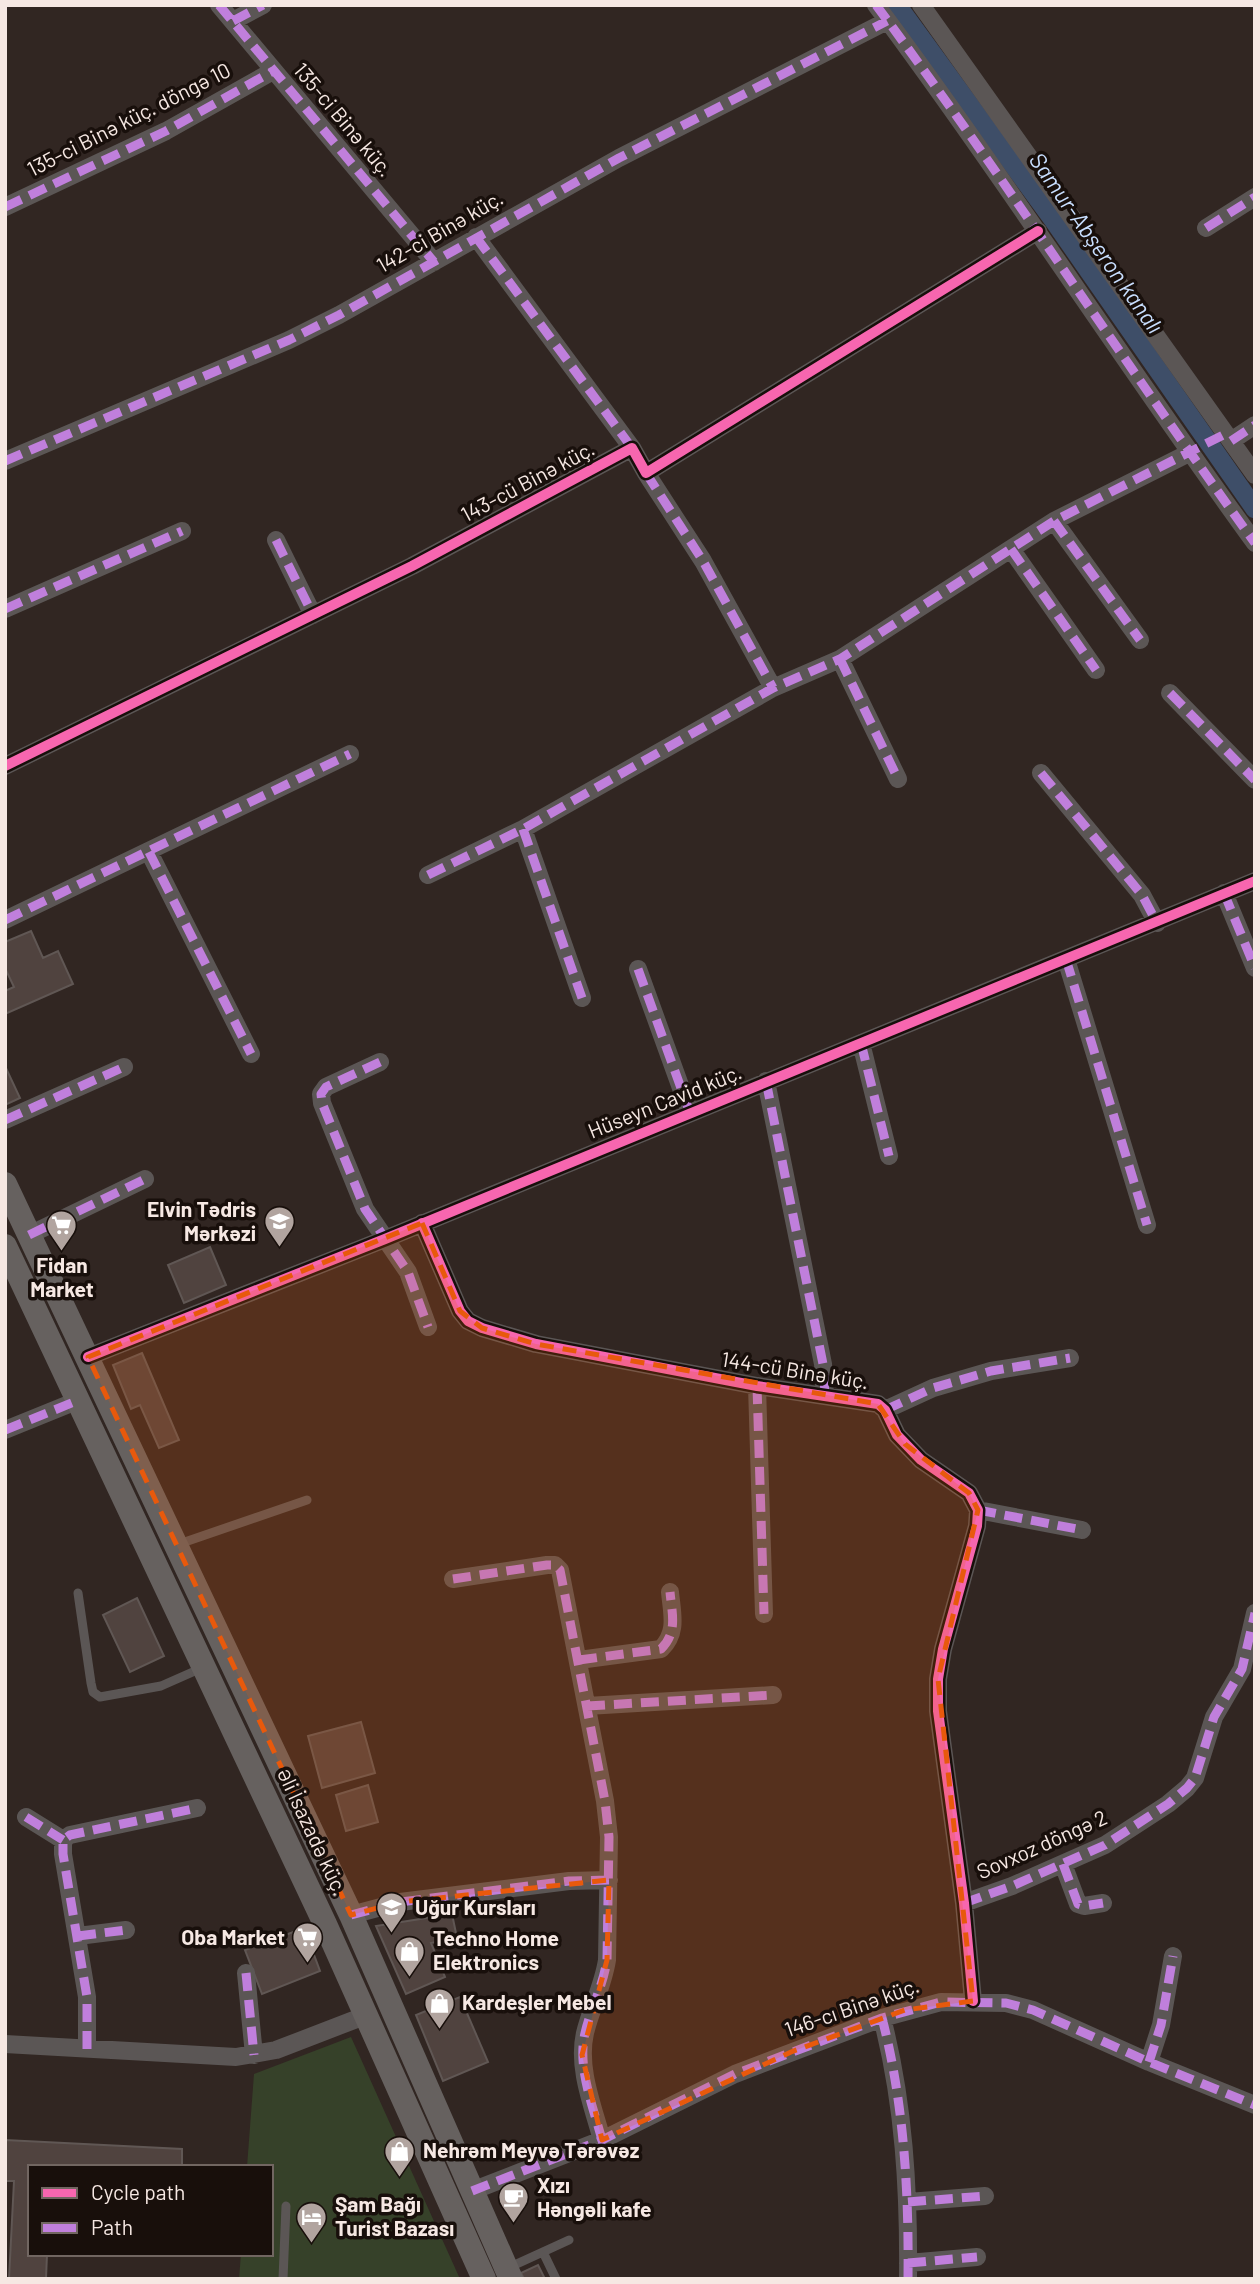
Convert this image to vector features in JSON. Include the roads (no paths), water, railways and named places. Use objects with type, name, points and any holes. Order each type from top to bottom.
[{"type":"main road","points":[[5,1184],[88,1357],[64,1368],[5,1246]]},
{"type":"main road","name":"Əli İsazadə küç.","points":[[88,1357],[351,1915],[509,2274]]},
{"type":"main road","name":"Əli İsazadə küç.","points":[[64,1368],[367,2015],[484,2279]]},
{"type":"main road","points":[[79,1400],[104,1390]]},
{"type":"main road","points":[[367,2015],[391,2004]]},
{"type":"street","name":"135-ci Binə küç.","points":[[219,5],[434,262]]},
{"type":"street","points":[[233,21],[263,5]]},
{"type":"street","points":[[876,5],[1038,231],[1189,453],[1255,543]]},
{"type":"street","points":[[921,5],[1255,475]]},
{"type":"street","name":"142-ci Binə küç.","points":[[5,461],[289,340],[339,315],[619,159],[887,21]]},
{"type":"street","name":"135-ci Binə küç. döngə 10","points":[[5,207],[166,131],[273,71]]},
{"type":"street","points":[[1206,228],[1255,197]]},
{"type":"street","points":[[646,473],[1038,231]]},
{"type":"street","points":[[476,237],[632,448],[703,561],[773,688]]},
{"type":"street","points":[[1231,441],[1255,425]]},
{"type":"street","name":"143-cü Binə küç.","points":[[5,766],[412,566],[632,448]]},
{"type":"street","points":[[428,875],[523,829],[773,688],[840,659],[1054,521],[1189,453]]},
{"type":"street","points":[[1054,521],[1140,640]]},
{"type":"street","points":[[5,609],[182,531]]},
{"type":"street","points":[[276,540],[313,615]]},
{"type":"street","points":[[1011,549],[1096,670]]},
{"type":"street","points":[[840,659],[898,779]]},
{"type":"street","points":[[1170,693],[1255,780]]},
{"type":"street","points":[[5,920],[351,754]]},
{"type":"street","points":[[1041,773],[1142,895],[1157,923]]},
{"type":"street","points":[[523,829],[582,998]]},
{"type":"street","points":[[149,852],[251,1054]]},
{"type":"street","name":"Hüseyn Cavid küç.","points":[[88,1357],[385,1239],[1255,881]]},
{"type":"street","points":[[1224,894],[1255,968]]},
{"type":"street","points":[[1066,959],[1147,1225]]},
{"type":"street","points":[[638,969],[690,1112]]},
{"type":"street","points":[[861,1043],[889,1156]]},
{"type":"street","points":[[380,1062],[327,1087],[321,1094],[321,1104],[365,1209],[408,1272],[428,1326]]},
{"type":"street","points":[[5,1121],[124,1066]]},
{"type":"street","points":[[766,1082],[822,1364],[825,1395]]},
{"type":"street","points":[[29,1235],[145,1179]]},
{"type":"street","name":"144-cü Binə küç.","points":[[422,1223],[460,1311],[468,1321],[536,1344],[757,1386],[878,1404],[885,1410],[897,1435],[905,1444],[921,1460],[969,1493],[978,1510]]},
{"type":"street","points":[[885,1410],[933,1388],[991,1371],[1070,1358]]},
{"type":"street","points":[[757,1386],[764,1614]]},
{"type":"street","points":[[5,1430],[79,1400]]},
{"type":"street","points":[[973,2001],[964,1903],[938,1711],[938,1679],[943,1649],[977,1526],[978,1510],[1083,1530]]},
{"type":"street","points":[[453,1579],[547,1564],[555,1565],[560,1570],[605,1801],[609,1837],[607,1960],[604,1978],[585,2033],[582,2055],[585,2079],[602,2140]]},
{"type":"street","points":[[579,1660],[661,1649],[674,1631],[670,1591]]},
{"type":"street","name":"Sovxoz döngə 2","points":[[964,1903],[1105,1845],[1168,1804],[1187,1788],[1195,1778],[1214,1717],[1242,1669],[1255,1613]]},
{"type":"street","points":[[587,1706],[774,1695]]},
{"type":"street","points":[[63,1840],[70,1835],[197,1808]]},
{"type":"street","points":[[26,1817],[63,1840]]},
{"type":"street","points":[[63,1840],[63,1854],[88,1997],[87,2049]]},
{"type":"street","points":[[1063,1864],[1078,1904],[1084,1906],[1103,1903]]},
{"type":"street","points":[[351,1915],[400,1902],[569,1881],[609,1880]]},
{"type":"street","points":[[78,1936],[126,1930]]},
{"type":"street","points":[[1149,2062],[1161,2025],[1173,1956]]},
{"type":"street","points":[[246,1973],[254,2055]]},
{"type":"street","name":"146-cı Binə küç.","points":[[472,2191],[602,2140],[736,2074],[882,2018],[941,2002],[1006,2003],[1033,2010],[1149,2062],[1255,2105]]},
{"type":"street","points":[[5,2044],[214,2056],[254,2055],[276,2050],[367,2015]]},
{"type":"street","points":[[882,2018],[897,2087],[908,2202],[908,2271],[977,2257]]},
{"type":"street","points":[[908,2202],[985,2196]]},
{"type":"lane","points":[[177,1545],[307,1500]]},
{"type":"lane","points":[[78,1593],[91,1683],[93,1692],[100,1697],[161,1686],[205,1667]]},
{"type":"lane","points":[[283,2279],[286,2206]]},
{"type":"lane","points":[[509,2274],[543,2252],[569,2240]]},
{"type":"lane","points":[[543,2252],[556,2279]]},
{"type":"waterway","name":"Samur-Abşeron kanalı","points":[[897,5],[1054,221],[1255,509]]},
{"type":"place","name":"Elvin Tədris Mərkəzi","points":[[279,1249]]},
{"type":"place","name":"Fidan Market","points":[[62,1253]]},
{"type":"place","name":"Uğur Kursları","points":[[392,1935]]},
{"type":"place","name":"Oba Market","points":[[308,1965]]},
{"type":"place","name":"Techno Home Elektronics","points":[[410,1978]]},
{"type":"place","name":"Kardeşler Mebel","points":[[439,2030]]},
{"type":"place","name":"Nehrəm Meyvə Tərəvəz","points":[[400,2178]]},
{"type":"place","name":"Xızı Həngəli kafe","points":[[514,2225]]},
{"type":"place","name":"Şam Bağı Turist Bazası","points":[[312,2244]]}]
